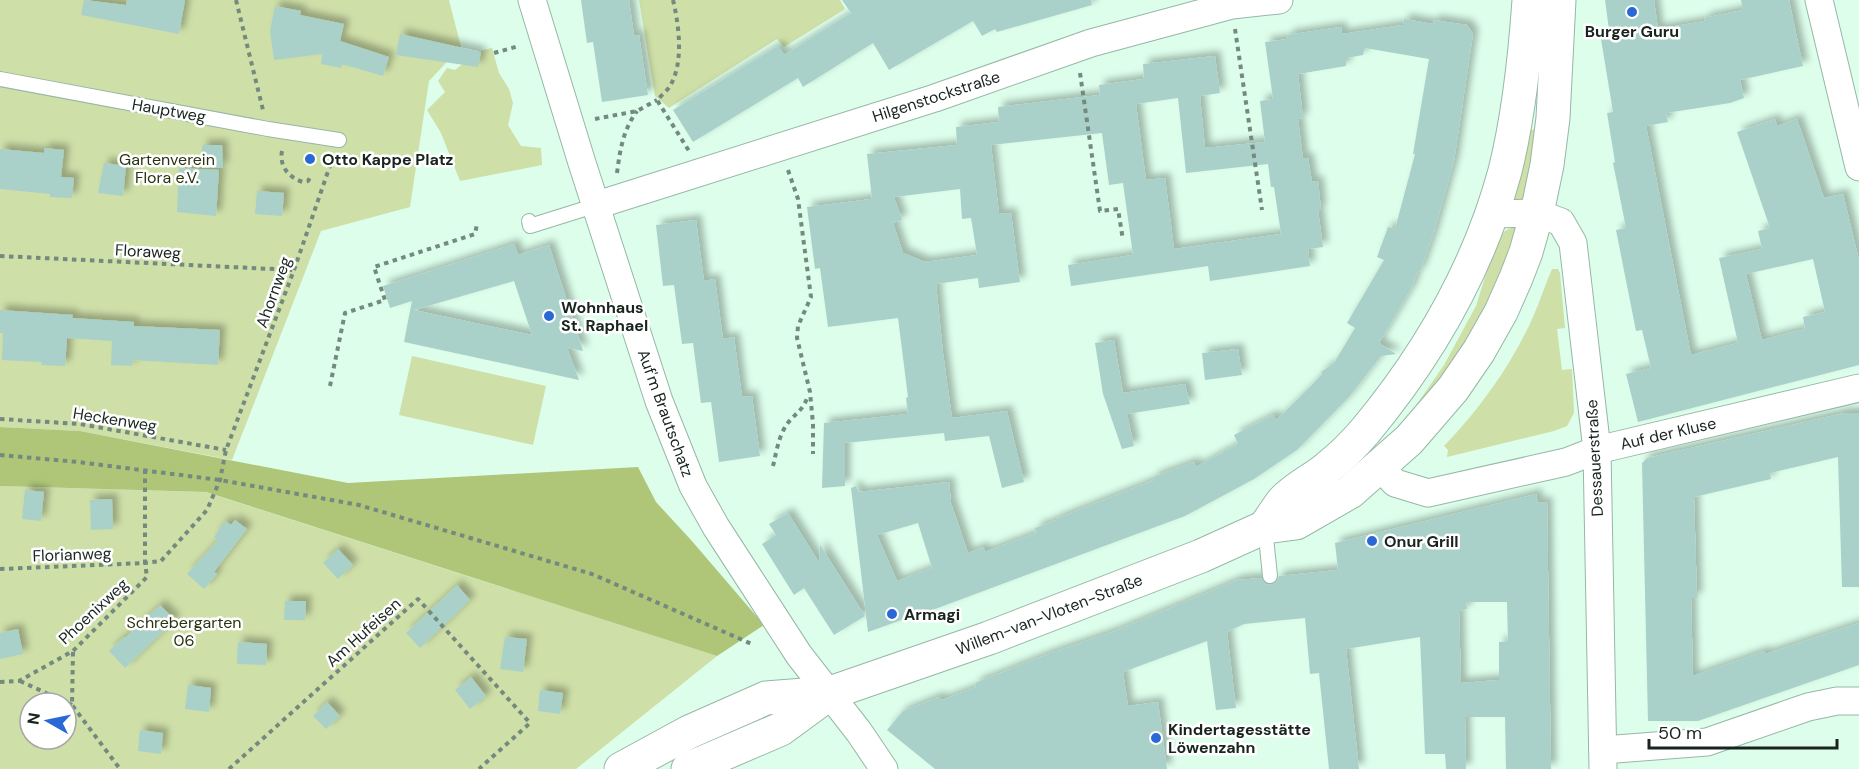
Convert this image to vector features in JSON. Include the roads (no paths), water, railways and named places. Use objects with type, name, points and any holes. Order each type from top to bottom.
[{"type":"main road","points":[[1265,527],[1284,499],[1328,468],[1365,432],[1428,346],[1457,295],[1492,214],[1505,171],[1525,58],[1529,0]]},
{"type":"main road","name":"Willem-van-Vloten-Straße","points":[[830,693],[989,638],[1201,556],[1265,527],[1296,523],[1350,492],[1388,475],[1479,351],[1501,312],[1526,252],[1547,165],[1553,118],[1559,0]]},
{"type":"main road","points":[[1388,475],[1384,447],[1402,408],[1430,374],[1432,356],[1428,346]]},
{"type":"main road","points":[[621,769],[689,732],[766,698],[830,693]]},
{"type":"main road","points":[[688,769],[781,729],[830,693]]},
{"type":"street","name":"Auf'm Brautschatz","points":[[532,0],[659,401],[693,486],[716,527],[799,655],[830,693],[884,769]]},
{"type":"street","name":"Hilgenstockstraße","points":[[597,205],[935,98],[1077,48],[1232,5],[1279,0]]},
{"type":"street","points":[[1819,0],[1859,167]]},
{"type":"street","name":"Dessauerstraße","points":[[1492,214],[1537,213],[1561,222],[1573,243],[1597,450],[1603,759]]},
{"type":"street","name":"Auf der Kluse","points":[[1388,475],[1428,493],[1566,462],[1597,450],[1859,388]]},
{"type":"street","points":[[1603,759],[1707,742],[1808,707],[1837,701],[1859,700]]},
{"type":"lane","name":"Hauptweg","points":[[0,79],[339,140]]},
{"type":"lane","points":[[529,222],[530,226],[597,205]]},
{"type":"lane","points":[[1265,527],[1270,576]]},
{"type":"place","name":"Burger Guru","points":[[1632,12]]},
{"type":"place","name":"Otto Kappe Platz","points":[[310,159]]},
{"type":"place","name":"Wohnhaus St. Raphael","points":[[549,316]]},
{"type":"place","name":"Onur Grill","points":[[1372,541]]},
{"type":"place","name":"Armagi","points":[[892,614]]},
{"type":"place","name":"Kindertagesstätte Löwenzahn","points":[[1156,738]]},
{"type":"park label","name":"Gartenverein Flora e.V.","points":[[167,168]]},
{"type":"park label","name":"Schrebergarten 06","points":[[184,631]]}]
